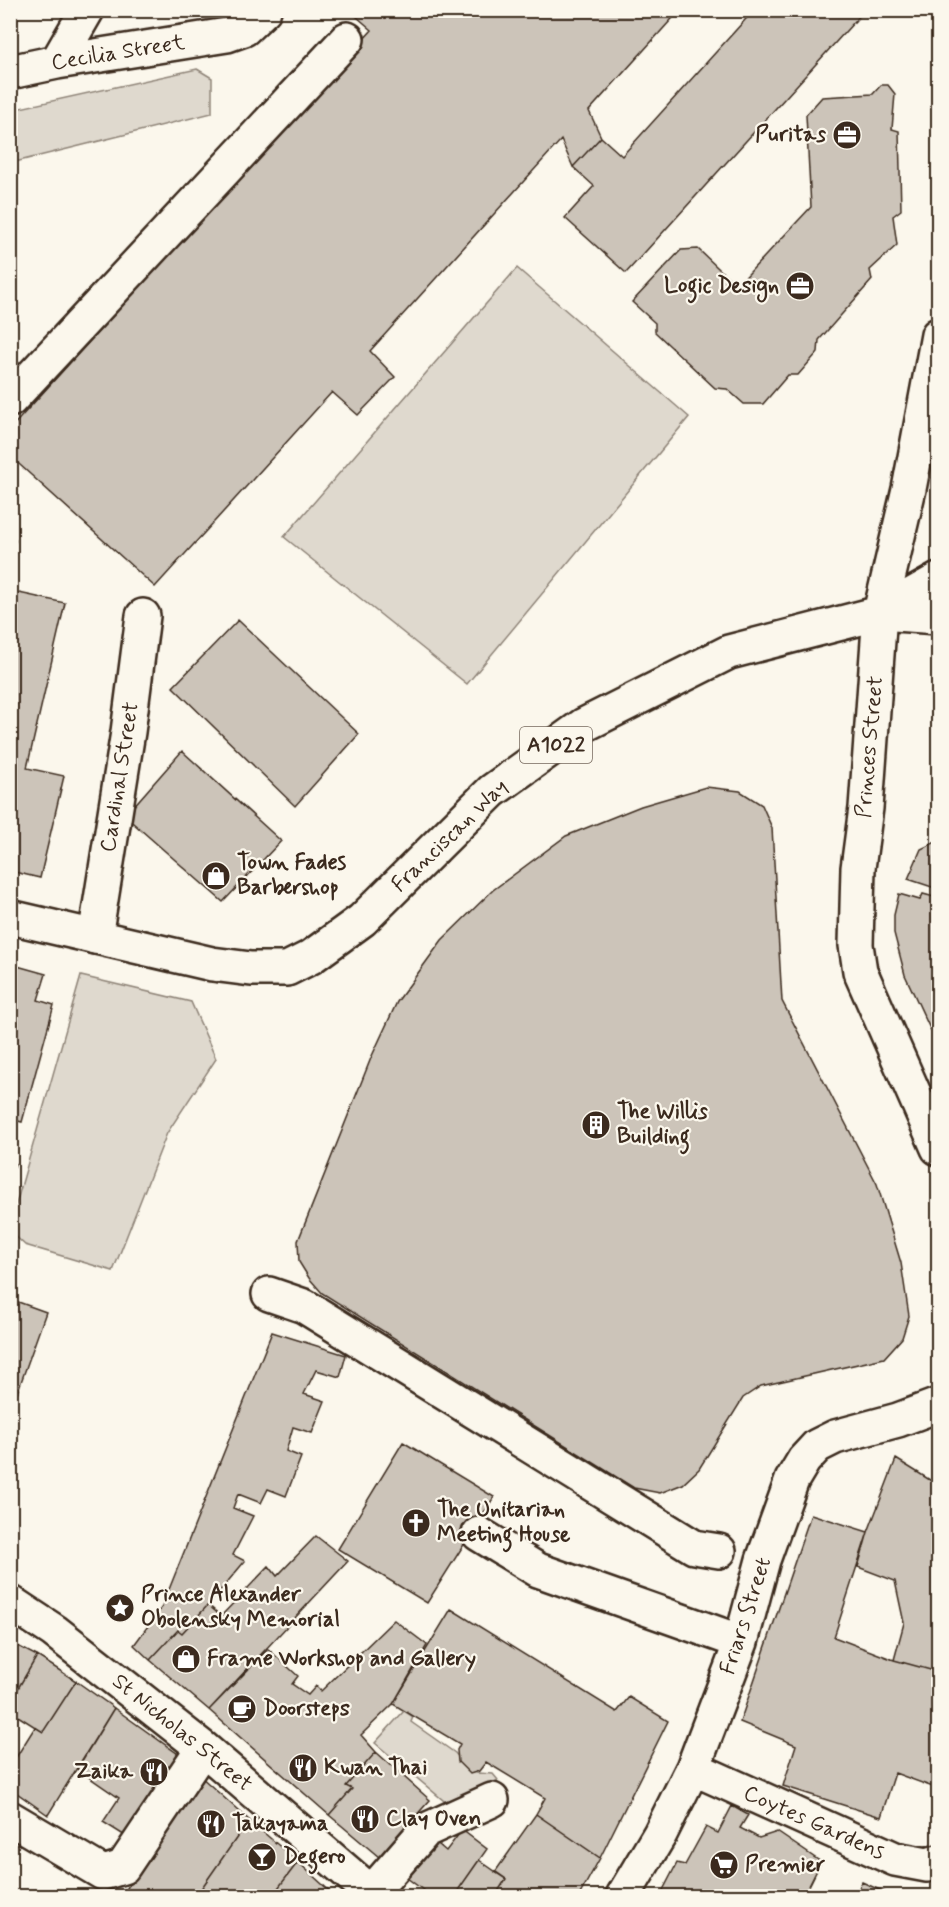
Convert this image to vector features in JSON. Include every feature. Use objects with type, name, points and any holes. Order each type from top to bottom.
[{"type":"street","points":[[57,62],[87,10]]},
{"type":"street","name":"Cecilia Street","points":[[10,72],[57,62],[227,35],[244,29],[264,10]]},
{"type":"street","points":[[10,400],[346,39]]},
{"type":"street","name":"Princes Street","points":[[937,1138],[860,971],[856,945],[858,868],[866,808],[880,613],[909,489],[939,334]]},
{"type":"street","name":"A1022","points":[[880,613],[939,580]]},
{"type":"street","name":"A1022","points":[[880,613],[939,616]]},
{"type":"street","name":"Franciscan Way","points":[[10,917],[212,964],[251,969],[287,969],[311,957],[362,920],[492,791],[584,725],[729,652],[880,613]]},
{"type":"street","name":"Cardinal Street","points":[[95,937],[128,732],[143,616]]},
{"type":"street","points":[[269,1294],[304,1305],[694,1547],[719,1551]]},
{"type":"street","name":"Friars Street","points":[[623,1896],[660,1834],[693,1768],[741,1642],[764,1560],[792,1480],[804,1460],[817,1446],[835,1437],[936,1411]]},
{"type":"street","points":[[479,1534],[538,1570],[741,1642]]},
{"type":"street","name":"St Nicholas Street","points":[[10,1602],[54,1632],[203,1748],[373,1895]]},
{"type":"street","points":[[10,1818],[103,1873],[123,1867],[203,1748]]},
{"type":"street","name":"Coytes Gardens","points":[[693,1768],[895,1859],[927,1865],[939,1862]]},
{"type":"street","points":[[373,1895],[426,1830],[492,1800]]},
{"type":"shaded area","points":[[197,69],[212,78],[212,113],[11,163],[11,110]]},
{"type":"shaded area","points":[[517,268],[689,417],[467,684],[284,537]]},
{"type":"shaded area","points":[[81,976],[191,1002],[216,1059],[167,1133],[113,1271],[25,1245],[11,1232],[11,1222]]},
{"type":"shaded area","points":[[404,1711],[413,1717],[411,1722],[455,1753],[467,1767],[476,1773],[493,1774],[498,1780],[449,1805],[375,1743]]},
{"type":"building","points":[[349,10],[680,10],[589,111],[601,137],[573,167],[561,140],[370,351],[395,377],[358,415],[332,392],[155,587],[10,456],[10,429],[372,30]]},
{"type":"building","points":[[754,10],[865,10],[626,273],[565,218],[594,186],[573,167],[601,137],[622,156]]},
{"type":"building","points":[[881,85],[888,85],[895,94],[892,129],[899,131],[901,210],[893,216],[897,245],[870,270],[872,280],[819,340],[818,352],[798,375],[788,375],[763,404],[744,404],[727,389],[715,388],[655,332],[655,323],[632,302],[681,250],[698,249],[737,286],[811,207],[806,115],[822,97],[873,94]]},
{"type":"building","points":[[10,539],[15,540],[10,562]]},
{"type":"building","points":[[10,591],[65,603],[27,768],[64,776],[40,878],[10,871]]},
{"type":"building","points":[[238,620],[359,734],[295,806],[173,687]]},
{"type":"building","points":[[182,751],[281,841],[223,902],[125,816]]},
{"type":"building","name":"The Willis Building","points":[[706,787],[740,791],[762,805],[772,828],[782,1001],[877,1184],[901,1263],[909,1316],[902,1338],[884,1358],[761,1386],[743,1398],[699,1469],[683,1484],[660,1493],[634,1488],[322,1293],[299,1262],[298,1241],[371,1058],[397,1002],[442,940],[493,890],[566,836],[641,806]]},
{"type":"building","points":[[938,841],[938,889],[908,879],[921,849]]},
{"type":"building","points":[[899,894],[920,900],[923,894],[938,898],[938,1046],[905,975],[894,933],[894,915]]},
{"type":"building","points":[[10,964],[46,974],[38,1000],[54,1005],[22,1122],[10,1119]]},
{"type":"building","points":[[10,1162],[15,1163],[10,1180]]},
{"type":"building","points":[[10,1299],[46,1312],[10,1413]]},
{"type":"building","points":[[272,1332],[346,1355],[340,1377],[316,1370],[304,1394],[325,1401],[312,1433],[293,1427],[286,1451],[301,1457],[286,1496],[268,1489],[261,1503],[238,1494],[233,1508],[253,1516],[233,1555],[245,1561],[182,1633],[178,1630],[150,1660],[134,1645],[162,1607]]},
{"type":"building","name":"The Unitarian Meeting House","points":[[403,1442],[494,1497],[427,1603],[338,1549]]},
{"type":"building","points":[[896,1459],[938,1485],[938,1672],[894,1660],[904,1623],[895,1581],[858,1567],[868,1532]]},
{"type":"building","points":[[811,1514],[868,1532],[834,1637],[894,1660],[938,1672],[938,1789],[895,1773],[881,1817],[783,1786],[796,1745],[740,1722]]},
{"type":"building","points":[[316,1536],[348,1561],[209,1710],[150,1660],[178,1630],[182,1633],[208,1605],[221,1616],[269,1566],[277,1576]]},
{"type":"building","points":[[451,1609],[617,1712],[629,1697],[668,1721],[600,1858],[536,1814],[545,1798],[486,1762],[479,1771],[470,1774],[458,1762],[457,1750],[460,1744],[393,1704]]},
{"type":"building","points":[[394,1620],[427,1645],[393,1704],[361,1735],[376,1752],[346,1786],[352,1789],[329,1815],[209,1710],[268,1649],[298,1676],[292,1684],[308,1695],[316,1686],[321,1691]]},
{"type":"building","points":[[10,1642],[37,1656],[10,1702]]},
{"type":"building","points":[[37,1656],[76,1681],[43,1732],[10,1711],[10,1702]]},
{"type":"building","points":[[76,1681],[114,1708],[48,1815],[10,1788],[10,1767],[35,1727],[43,1732]]},
{"type":"building","points":[[114,1708],[185,1759],[130,1839],[103,1822],[119,1798],[77,1769]]},
{"type":"building","points":[[376,1752],[430,1800],[379,1857],[329,1815],[352,1789],[346,1786]]},
{"type":"building","points":[[199,1775],[249,1820],[196,1896],[122,1896]]},
{"type":"building","points":[[732,1806],[748,1815],[740,1828],[759,1838],[777,1832],[821,1862],[804,1896],[667,1896],[662,1892],[677,1863],[685,1865],[706,1827],[718,1833]]},
{"type":"building","points":[[536,1814],[600,1858],[579,1896],[495,1896],[506,1879],[495,1872]]},
{"type":"building","points":[[249,1820],[298,1862],[272,1896],[196,1896]]},
{"type":"building","points":[[411,1821],[446,1851],[462,1830],[487,1849],[454,1896],[431,1896],[379,1857]]},
{"type":"building","points":[[479,1860],[506,1879],[495,1896],[454,1896]]},
{"type":"building","points":[[298,1862],[334,1895],[335,1896],[272,1896]]},
{"type":"building","points":[[10,1878],[15,1896],[10,1896]]},
{"type":"building","points":[[862,1882],[893,1896],[855,1896]]},
{"type":"place","name":"Puritas","points":[[847,135]]},
{"type":"place","name":"Logic Design","points":[[800,286]]},
{"type":"place","name":"Town Fades Barbershop","points":[[216,876]]},
{"type":"place","name":"The Willis Building","points":[[596,1125]]},
{"type":"place","name":"The Unitarian Meeting House","points":[[416,1523]]},
{"type":"place","name":"Prince Alexander Obolensky Memorial","points":[[120,1608]]},
{"type":"place","name":"Frame Workshop and Gallery","points":[[186,1659]]},
{"type":"place","name":"Doorsteps","points":[[242,1709]]},
{"type":"place","name":"Kwan Thai","points":[[303,1768]]},
{"type":"place","name":"Zaika","points":[[154,1772]]},
{"type":"place","name":"Clay Oven","points":[[365,1819]]},
{"type":"place","name":"Takayama","points":[[211,1824]]},
{"type":"place","name":"Degero","points":[[262,1857]]},
{"type":"place","name":"Premier","points":[[724,1865]]}]
